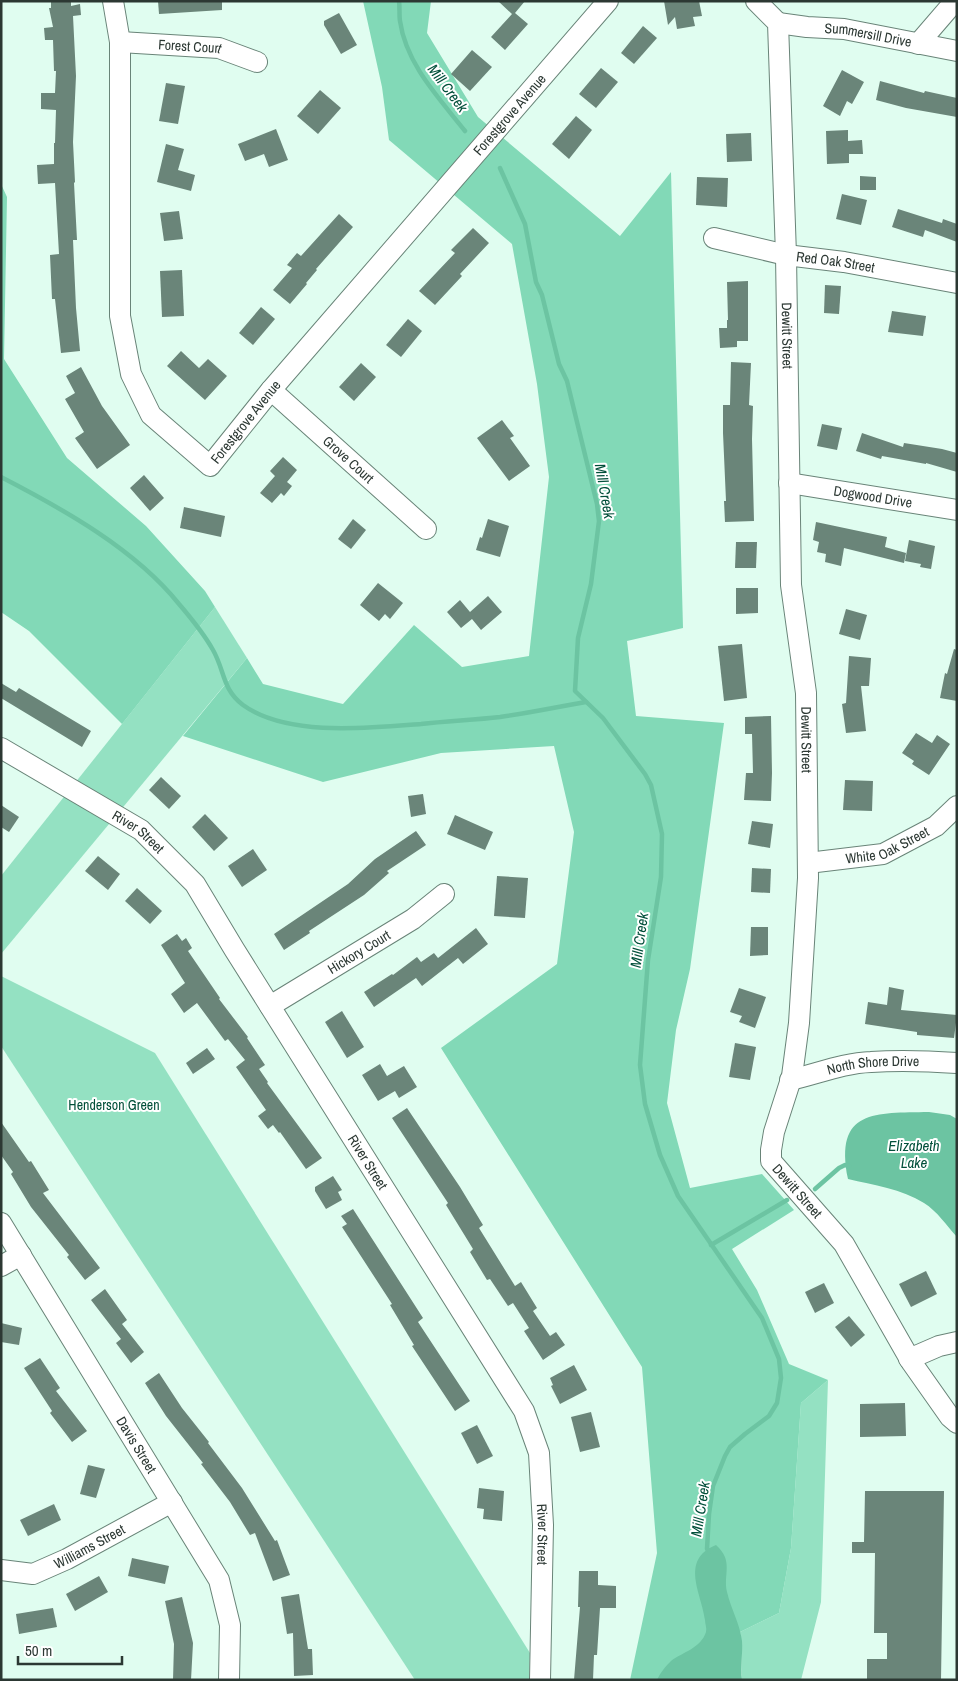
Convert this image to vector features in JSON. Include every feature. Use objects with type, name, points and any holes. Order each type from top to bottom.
[{"type":"street","name":"Forestgrove Avenue","points":[[113,1],[120,42],[120,316],[131,374],[151,415],[210,466],[271,390],[608,1]]},
{"type":"street","points":[[756,1],[778,23]]},
{"type":"street","points":[[918,44],[955,1]]},
{"type":"street","name":"Summersill Drive","points":[[778,23],[844,29],[957,51]]},
{"type":"street","name":"Dewitt Street","points":[[778,23],[786,255],[791,585],[806,693],[808,863],[799,1023],[790,1080],[774,1132],[771,1161],[844,1244],[909,1358],[950,1417],[957,1423]]},
{"type":"street","name":"Forest Court","points":[[120,42],[219,48],[257,62]]},
{"type":"street","name":"Red Oak Street","points":[[714,238],[786,255],[844,262],[957,283]]},
{"type":"street","name":"Grove Court","points":[[271,390],[426,529]]},
{"type":"street","name":"Dogwood Drive","points":[[789,482],[957,510]]},
{"type":"street","name":"River Street","points":[[1,748],[141,830],[195,884],[524,1411],[539,1453],[542,1525],[540,1680]]},
{"type":"street","name":"White Oak Street","points":[[808,863],[883,854],[936,826],[957,806]]},
{"type":"street","name":"Hickory Court","points":[[270,1006],[413,919],[444,894]]},
{"type":"street","name":"North Shore Drive","points":[[790,1080],[842,1066],[870,1062],[957,1064]]},
{"type":"street","name":"Davis Street","points":[[1,1223],[220,1580],[230,1625],[230,1680]]},
{"type":"street","points":[[1,1266],[21,1255]]},
{"type":"street","points":[[909,1358],[940,1346],[957,1342]]},
{"type":"street","name":"Williams Street","points":[[1,1570],[33,1574],[67,1560],[172,1502]]},
{"type":"green space","points":[[215,607],[247,658],[1,954],[1,876]]},
{"type":"green space","name":"Henderson Green","points":[[1,976],[155,1053],[530,1653],[529,1680],[415,1680],[1,1046]]},
{"type":"green space","points":[[828,1380],[821,1602],[801,1680],[742,1680],[740,1632],[779,1613],[791,1548],[801,1403]]},
{"type":"shaded area","points":[[363,1],[431,1],[427,33],[478,117],[620,236],[671,172],[683,628],[627,641],[636,716],[724,723],[690,969],[676,1030],[667,1103],[690,1188],[762,1174],[794,1210],[732,1249],[757,1290],[789,1364],[828,1380],[801,1403],[791,1548],[779,1613],[740,1632],[689,1680],[630,1680],[657,1553],[642,1367],[441,1048],[557,964],[574,832],[554,746],[441,753],[323,782],[183,736],[247,658],[263,684],[343,704],[414,625],[462,667],[529,656],[549,477],[537,384],[512,244],[389,140],[382,87]]},
{"type":"shaded area","points":[[1,184],[7,197],[4,359],[67,458],[146,526],[205,591],[215,607],[122,724],[29,631],[1,612]]},
{"type":"water","name":"Elizabeth Lake","points":[[929,1112],[950,1115],[957,1119],[957,1237],[933,1210],[915,1198],[887,1188],[848,1179],[845,1156],[847,1139],[853,1127],[863,1120],[876,1115]]},
{"type":"water","points":[[716,1545],[725,1557],[727,1592],[741,1635],[742,1680],[657,1680],[671,1661],[696,1646],[704,1637],[706,1628],[697,1589],[695,1568],[698,1559],[705,1551]]},
{"type":"building","points":[[51,1],[71,1],[71,6],[80,4],[81,15],[73,16],[76,76],[73,142],[77,240],[73,240],[80,351],[61,353],[55,299],[52,299],[50,255],[59,254],[55,183],[38,184],[37,165],[54,164],[56,110],[41,109],[41,93],[55,93],[56,71],[54,71],[53,40],[45,40],[44,28],[53,27],[49,8],[51,8]]},
{"type":"building","points":[[158,1],[222,1],[222,10],[159,14]]},
{"type":"building","points":[[498,1],[525,1],[515,13],[528,24],[505,50],[491,37],[512,14]]},
{"type":"building","points":[[664,1],[699,1],[702,16],[693,17],[695,26],[677,29],[675,17],[668,25]]},
{"type":"building","points":[[339,13],[357,45],[341,54],[324,25],[324,21]]},
{"type":"building","points":[[643,26],[657,38],[634,64],[621,53]]},
{"type":"building","points":[[472,50],[492,67],[470,91],[451,74]]},
{"type":"building","points":[[601,68],[618,82],[596,108],[579,94]]},
{"type":"building","points":[[842,70],[864,82],[852,104],[847,101],[840,116],[823,106]]},
{"type":"building","points":[[880,81],[924,93],[925,91],[957,98],[957,117],[906,108],[876,100]]},
{"type":"building","points":[[166,83],[185,86],[178,124],[159,121]]},
{"type":"building","points":[[320,90],[341,108],[318,134],[297,116]]},
{"type":"building","points":[[576,116],[592,130],[569,159],[552,144]]},
{"type":"building","points":[[276,129],[288,160],[269,167],[264,154],[245,161],[238,144]]},
{"type":"building","points":[[848,130],[848,141],[862,140],[863,154],[849,154],[849,163],[827,164],[826,131]]},
{"type":"building","points":[[751,133],[752,161],[727,162],[726,134]]},
{"type":"building","points":[[166,144],[184,149],[178,170],[195,175],[191,191],[157,182]]},
{"type":"building","points":[[860,176],[876,177],[876,190],[860,190]]},
{"type":"building","points":[[697,177],[728,178],[727,207],[696,205]]},
{"type":"building","points":[[842,194],[867,200],[861,225],[836,219]]},
{"type":"building","points":[[898,209],[942,223],[943,219],[957,224],[957,242],[925,230],[923,237],[892,227]]},
{"type":"building","points":[[179,211],[183,239],[164,241],[160,213]]},
{"type":"building","points":[[339,214],[353,227],[316,269],[307,284],[290,304],[273,290],[292,268],[287,265],[297,253],[301,256]]},
{"type":"building","points":[[473,228],[489,243],[460,274],[462,276],[435,305],[419,291],[455,253],[451,250]]},
{"type":"building","points":[[182,270],[184,316],[162,317],[160,271]]},
{"type":"building","points":[[748,281],[748,341],[737,341],[737,347],[720,348],[719,328],[727,328],[728,320],[727,282]]},
{"type":"building","points":[[825,285],[841,286],[839,314],[824,313]]},
{"type":"building","points":[[261,307],[275,319],[253,345],[239,333]]},
{"type":"building","points":[[892,311],[926,316],[923,336],[888,332]]},
{"type":"building","points":[[408,319],[422,331],[401,357],[386,345]]},
{"type":"building","points":[[181,351],[199,368],[208,359],[227,376],[205,400],[167,366]]},
{"type":"building","points":[[731,362],[751,363],[749,405],[753,406],[754,521],[725,522],[723,405],[730,405]]},
{"type":"building","points":[[361,363],[376,377],[354,401],[339,387]]},
{"type":"building","points":[[81,367],[102,406],[130,445],[97,469],[75,438],[84,432],[65,399],[75,393],[66,376]]},
{"type":"building","points":[[502,420],[514,436],[510,438],[530,466],[509,481],[477,438]]},
{"type":"building","points":[[822,424],[842,428],[837,450],[817,446]]},
{"type":"building","points":[[862,433],[903,447],[904,443],[957,453],[957,472],[926,463],[882,456],[881,459],[856,451]]},
{"type":"building","points":[[283,457],[297,470],[287,482],[292,486],[284,496],[281,493],[272,503],[260,493],[275,476],[270,471]]},
{"type":"building","points":[[144,475],[164,498],[150,511],[130,488]]},
{"type":"building","points":[[184,507],[225,516],[221,537],[180,528]]},
{"type":"building","points":[[353,519],[366,530],[351,549],[338,539]]},
{"type":"building","points":[[488,519],[509,526],[500,557],[476,550]]},
{"type":"building","points":[[816,522],[887,537],[885,547],[906,553],[904,563],[844,548],[841,566],[825,562],[826,554],[817,552],[819,542],[813,540]]},
{"type":"building","points":[[909,540],[935,546],[931,569],[920,567],[921,564],[905,561]]},
{"type":"building","points":[[736,542],[757,542],[756,568],[735,568]]},
{"type":"building","points":[[378,583],[403,603],[390,619],[385,614],[379,621],[360,605]]},
{"type":"building","points":[[736,588],[758,588],[758,613],[736,614]]},
{"type":"building","points":[[488,596],[502,612],[481,630],[472,619],[461,628],[447,612],[460,600],[470,612]]},
{"type":"building","points":[[846,609],[867,615],[860,640],[839,634]]},
{"type":"building","points":[[742,644],[747,698],[724,701],[718,646]]},
{"type":"building","points":[[954,649],[957,650],[957,701],[940,698],[945,673],[947,674]]},
{"type":"building","points":[[849,656],[871,658],[869,686],[861,686],[866,731],[846,733],[842,704],[846,703]]},
{"type":"building","points":[[1,683],[16,692],[19,688],[91,731],[82,747],[1,698]]},
{"type":"building","points":[[771,716],[771,801],[744,800],[746,773],[753,773],[752,734],[745,734],[745,717]]},
{"type":"building","points":[[916,733],[932,743],[937,735],[950,744],[929,775],[912,764],[914,761],[902,753]]},
{"type":"building","points":[[161,777],[181,796],[169,809],[149,790]]},
{"type":"building","points":[[845,780],[873,781],[872,811],[843,810]]},
{"type":"building","points":[[423,794],[426,814],[411,817],[408,796]]},
{"type":"building","points":[[1,805],[19,817],[9,832],[1,827]]},
{"type":"building","points":[[205,814],[228,838],[214,851],[192,827]]},
{"type":"building","points":[[455,815],[493,832],[485,850],[447,834]]},
{"type":"building","points":[[752,821],[773,824],[770,848],[748,844]]},
{"type":"building","points":[[416,831],[426,845],[387,871],[389,873],[364,895],[284,950],[274,934],[348,884],[375,859]]},
{"type":"building","points":[[253,849],[267,870],[242,887],[228,866]]},
{"type":"building","points":[[98,856],[120,874],[108,890],[85,871]]},
{"type":"building","points":[[752,868],[771,869],[770,893],[751,892]]},
{"type":"building","points":[[497,876],[528,878],[525,918],[494,916]]},
{"type":"building","points":[[137,888],[162,911],[150,924],[125,901]]},
{"type":"building","points":[[751,927],[768,927],[768,955],[750,956]]},
{"type":"building","points":[[476,928],[488,944],[463,964],[458,958],[422,986],[416,978],[374,1007],[364,992],[393,975],[417,957],[421,962],[434,953],[438,958]]},
{"type":"building","points":[[177,934],[182,941],[186,938],[192,948],[188,951],[219,999],[248,1037],[265,1065],[259,1069],[267,1083],[322,1158],[306,1169],[280,1132],[273,1125],[268,1129],[258,1116],[266,1110],[236,1067],[245,1060],[228,1039],[225,1041],[197,1003],[184,1013],[171,994],[185,983],[161,945]]},
{"type":"building","points":[[889,987],[904,990],[901,1010],[957,1015],[954,1038],[917,1035],[917,1032],[865,1024],[868,1002],[887,1005]]},
{"type":"building","points":[[739,988],[766,997],[755,1028],[739,1022],[742,1016],[730,1012]]},
{"type":"building","points":[[342,1011],[364,1047],[347,1058],[325,1022]]},
{"type":"building","points":[[735,1043],[756,1047],[750,1080],[729,1077]]},
{"type":"building","points":[[207,1048],[215,1059],[193,1074],[186,1063]]},
{"type":"building","points":[[380,1064],[387,1076],[404,1066],[417,1087],[399,1098],[395,1091],[378,1101],[362,1075]]},
{"type":"building","points":[[407,1108],[460,1187],[483,1225],[479,1228],[515,1286],[521,1282],[537,1308],[533,1311],[550,1336],[556,1332],[565,1345],[543,1360],[524,1331],[529,1328],[513,1303],[508,1306],[490,1279],[487,1280],[470,1252],[473,1249],[446,1205],[448,1203],[392,1118]]},
{"type":"building","points":[[1,1122],[29,1162],[31,1161],[49,1190],[43,1193],[100,1268],[85,1280],[67,1257],[69,1255],[31,1207],[11,1174],[13,1172],[1,1155]]},
{"type":"building","points":[[333,1176],[342,1190],[338,1192],[342,1200],[326,1209],[315,1191],[315,1187]]},
{"type":"building","points":[[353,1209],[423,1318],[418,1322],[470,1401],[455,1411],[412,1346],[414,1345],[390,1305],[392,1304],[342,1227],[347,1224],[341,1216]]},
{"type":"building","points":[[926,1271],[937,1294],[911,1307],[899,1284]]},
{"type":"building","points":[[824,1283],[834,1303],[815,1313],[805,1292]]},
{"type":"building","points":[[105,1289],[127,1320],[122,1324],[144,1352],[131,1363],[116,1343],[121,1339],[91,1300]]},
{"type":"building","points":[[849,1316],[865,1335],[851,1347],[835,1327]]},
{"type":"building","points":[[1,1323],[22,1328],[19,1345],[1,1342]]},
{"type":"building","points":[[40,1358],[60,1388],[56,1391],[87,1431],[72,1442],[50,1413],[52,1411],[24,1368]]},
{"type":"building","points":[[574,1365],[587,1390],[560,1404],[551,1386],[553,1385],[550,1378]]},
{"type":"building","points":[[159,1373],[182,1408],[242,1488],[275,1541],[277,1540],[290,1575],[273,1581],[255,1533],[250,1535],[230,1502],[201,1464],[203,1463],[166,1416],[145,1383]]},
{"type":"building","points":[[905,1403],[906,1436],[860,1437],[860,1404]]},
{"type":"building","points":[[591,1412],[600,1447],[580,1452],[571,1417]]},
{"type":"building","points":[[477,1425],[493,1456],[477,1464],[461,1433]]},
{"type":"building","points":[[88,1465],[105,1469],[96,1498],[80,1494]]},
{"type":"building","points":[[479,1488],[504,1491],[502,1521],[483,1519],[484,1509],[477,1508]]},
{"type":"building","points":[[865,1491],[944,1491],[941,1680],[867,1680],[867,1659],[887,1659],[887,1633],[874,1633],[875,1553],[852,1553],[852,1542],[864,1542]]},
{"type":"building","points":[[54,1504],[61,1520],[28,1536],[20,1520]]},
{"type":"building","points":[[132,1558],[169,1566],[165,1584],[128,1576]]},
{"type":"building","points":[[579,1571],[598,1571],[598,1585],[616,1586],[616,1608],[600,1608],[597,1655],[594,1655],[593,1680],[574,1680],[580,1607],[578,1607]]},
{"type":"building","points":[[99,1576],[108,1592],[75,1611],[66,1594]]},
{"type":"building","points":[[299,1594],[308,1649],[312,1649],[313,1675],[294,1676],[293,1633],[287,1634],[281,1597]]},
{"type":"building","points":[[182,1597],[193,1643],[191,1680],[173,1680],[174,1644],[165,1601]]},
{"type":"building","points":[[53,1608],[57,1627],[19,1634],[16,1614]]},
{"type":"waterway","name":"Mill Creek","points":[[399,1],[403,37],[416,66],[465,131]]},
{"type":"waterway","name":"Mill Creek","points":[[500,168],[525,224],[536,282],[542,295],[559,364],[567,381],[597,504],[599,521],[591,584],[578,638],[575,691],[603,718],[645,774],[651,785],[662,834],[661,877],[648,960],[640,1065],[645,1104],[660,1155],[678,1196],[762,1318],[779,1359],[781,1378],[777,1403],[769,1416],[730,1447],[713,1486],[707,1549],[711,1551]]},
{"type":"waterway","points":[[1,477],[97,532],[141,565],[184,609],[201,632],[217,658],[231,693],[243,705],[261,715],[282,722],[305,726],[353,728],[500,717],[586,702]]},
{"type":"waterway","points":[[815,1189],[839,1168],[845,1165],[849,1166]]},
{"type":"waterway","points":[[711,1245],[787,1200]]}]
